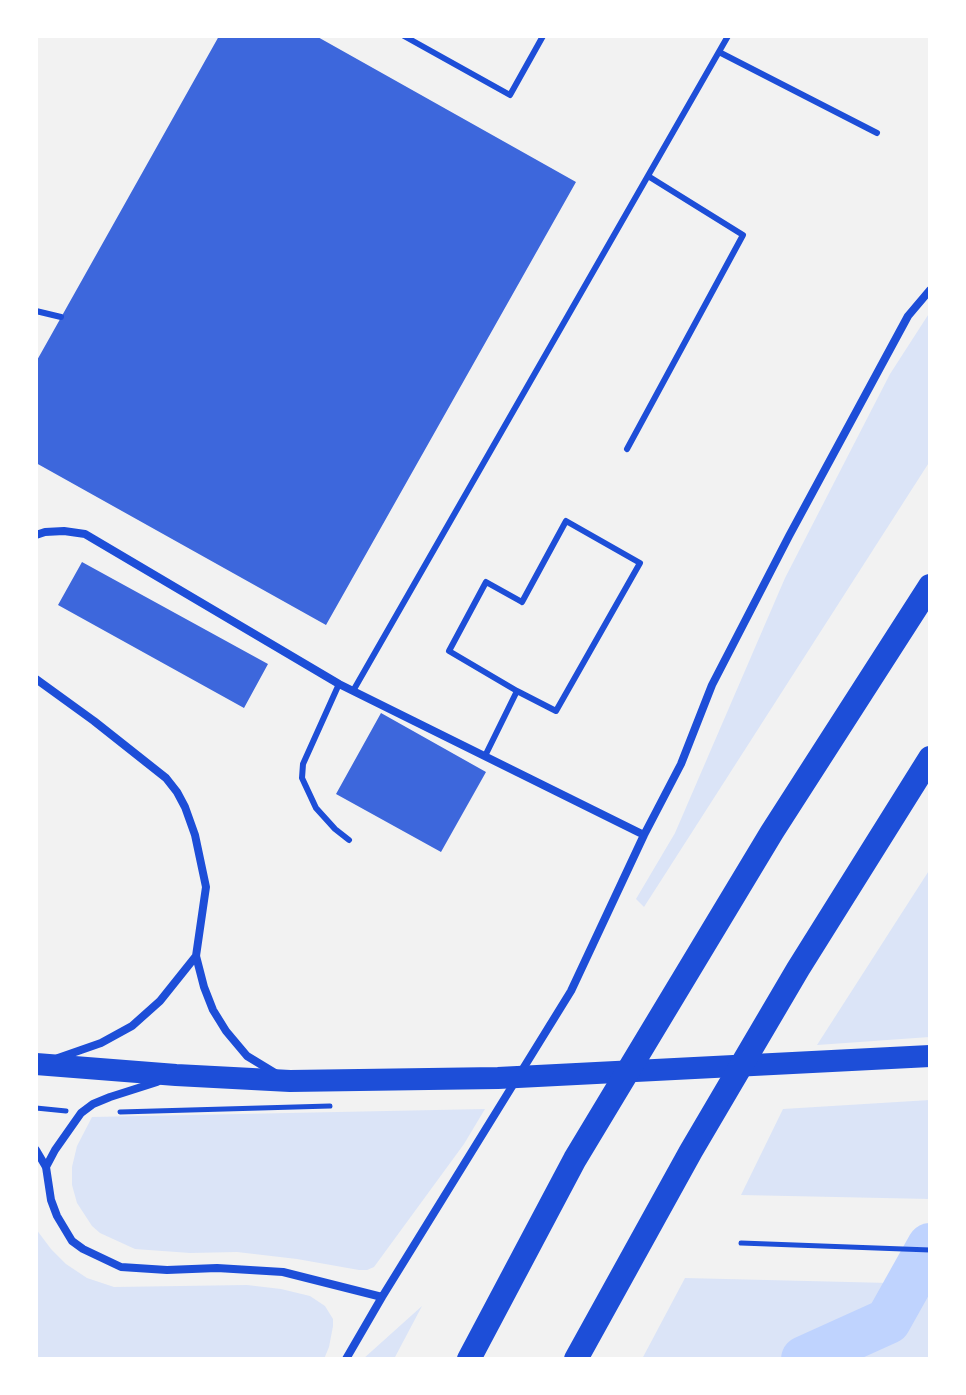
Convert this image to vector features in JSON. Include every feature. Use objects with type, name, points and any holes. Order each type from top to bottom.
[{"type":"highway","points":[[469,1359],[575,1159],[772,832],[930,586]]},
{"type":"highway","points":[[576,1359],[691,1151],[798,969],[930,758]]},
{"type":"highway","points":[[37,1064],[290,1081],[498,1078],[930,1056]]},
{"type":"street","points":[[346,1359],[571,991],[681,764],[712,685],[908,316],[930,290]]},
{"type":"street","points":[[36,535],[64,531],[85,534],[339,684],[644,835]]},
{"type":"street","points":[[36,679],[166,778],[177,792],[195,835],[206,887],[196,956],[209,999],[226,1031],[247,1056],[290,1081]]},
{"type":"street","points":[[37,1064],[101,1043],[132,1026],[160,1001],[196,956]]},
{"type":"street","points":[[46,1167],[81,1113],[93,1104],[176,1075]]},
{"type":"street","points":[[36,1150],[46,1167],[51,1200],[63,1229],[83,1249],[121,1267],[283,1272],[382,1297]]},
{"type":"lane","points":[[404,36],[510,95],[543,36]]},
{"type":"lane","points":[[353,691],[728,36]]},
{"type":"lane","points":[[719,52],[877,133]]},
{"type":"lane","points":[[627,449],[743,235],[648,176]]},
{"type":"lane","points":[[36,311],[61,317]]},
{"type":"lane","points":[[566,521],[640,563],[556,711],[517,691],[449,651],[486,582],[522,602],[566,521]]},
{"type":"lane","points":[[339,684],[303,764],[302,778],[316,808],[349,840]]},
{"type":"lane","points":[[485,756],[517,691]]},
{"type":"path","points":[[36,1108],[81,1113],[342,1106]]},
{"type":"path","points":[[741,1243],[930,1250]]},
{"type":"shaded area","points":[[930,312],[930,461],[644,907],[636,899],[675,833],[785,578],[890,374]]},
{"type":"shaded area","points":[[930,869],[930,1037],[817,1045]]},
{"type":"shaded area","points":[[930,1100],[930,1199],[741,1195],[783,1109]]},
{"type":"shaded area","points":[[485,1109],[464,1144],[374,1267],[367,1270],[237,1252],[135,1249],[92,1226],[77,1203],[72,1185],[77,1146],[92,1117]]},
{"type":"shaded area","points":[[36,1229],[66,1264],[87,1278],[114,1287],[247,1285],[310,1296],[325,1306],[333,1319],[324,1359],[36,1359]]},
{"type":"shaded area","points":[[685,1278],[930,1284],[930,1359],[642,1359]]},
{"type":"shaded area","points":[[422,1306],[394,1359],[363,1359]]},
{"type":"building","points":[[219,36],[316,36],[576,182],[326,625],[36,463],[36,362]]},
{"type":"building","points":[[82,562],[268,664],[244,708],[58,605]]},
{"type":"building","points":[[381,713],[486,772],[441,852],[336,794]]},
{"type":"waterway","points":[[804,1359],[888,1321],[930,1246]]}]
